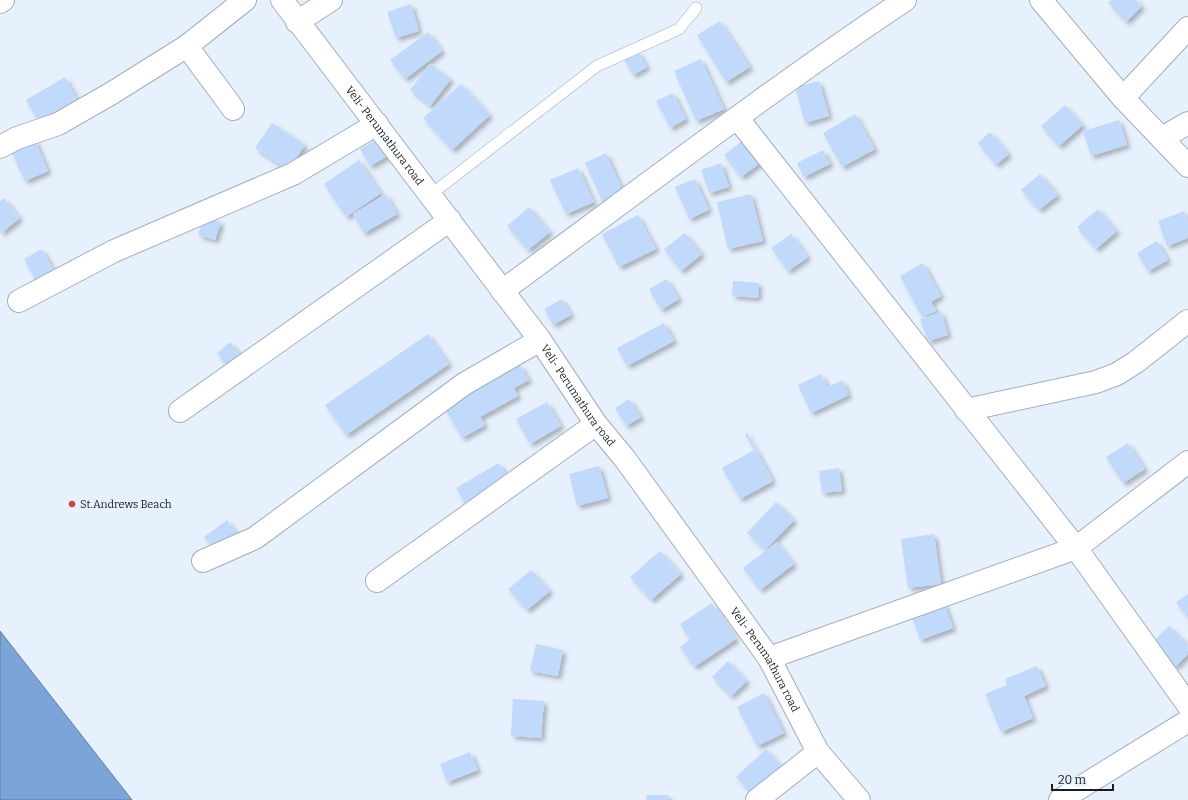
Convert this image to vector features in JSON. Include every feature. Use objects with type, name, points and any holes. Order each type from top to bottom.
[{"type":"street","points":[[0,147],[17,138],[58,124],[112,93],[151,67],[187,46],[245,0]]},
{"type":"street","name":"Veli- Perumathura road","points":[[282,0],[297,22],[377,124],[429,196],[450,220],[540,340],[596,424],[625,459],[769,658],[818,752],[859,800]]},
{"type":"street","points":[[297,22],[331,0]]},
{"type":"street","points":[[502,291],[738,119],[816,60],[905,0]]},
{"type":"street","points":[[1041,0],[1124,98],[1188,166]]},
{"type":"street","points":[[1124,98],[1188,28]]},
{"type":"street","points":[[187,46],[233,109]]},
{"type":"street","points":[[738,119],[1076,548],[1188,705]]},
{"type":"street","points":[[1162,138],[1188,123]]},
{"type":"street","points":[[19,301],[114,251],[293,174],[377,124]]},
{"type":"street","points":[[180,411],[450,220]]},
{"type":"street","points":[[966,410],[1088,384],[1117,374],[1136,362],[1188,321]]},
{"type":"street","points":[[203,561],[255,538],[464,384],[540,340]]},
{"type":"street","points":[[377,581],[596,424]]},
{"type":"street","points":[[769,658],[1076,548],[1188,462]]},
{"type":"street","points":[[1060,800],[1188,720]]},
{"type":"street","points":[[757,800],[818,752]]},
{"type":"lane","points":[[429,196],[597,66],[679,29],[696,8]]},
{"type":"water","points":[[0,631],[132,800],[0,800]]},
{"type":"building","points":[[1111,0],[1136,0],[1142,6],[1126,22],[1108,2]]},
{"type":"building","points":[[411,4],[419,31],[396,38],[387,12]]},
{"type":"building","points":[[720,21],[750,67],[726,82],[697,35]]},
{"type":"building","points":[[428,32],[442,51],[405,79],[390,60]]},
{"type":"building","points":[[638,51],[647,67],[633,75],[624,59]]},
{"type":"building","points":[[701,59],[724,109],[696,121],[674,71]]},
{"type":"building","points":[[430,64],[451,79],[430,106],[410,90]]},
{"type":"building","points":[[65,77],[80,104],[41,126],[26,100]]},
{"type":"building","points":[[819,81],[829,116],[805,123],[795,87]]},
{"type":"building","points":[[461,84],[490,115],[452,150],[423,118]]},
{"type":"building","points":[[673,93],[686,119],[670,128],[656,101]]},
{"type":"building","points":[[1065,105],[1083,125],[1059,146],[1041,126]]},
{"type":"building","points":[[855,114],[875,149],[842,167],[823,133]]},
{"type":"building","points":[[1119,120],[1127,145],[1091,156],[1083,131]]},
{"type":"building","points":[[272,123],[305,145],[288,170],[255,148]]},
{"type":"building","points":[[990,132],[1009,154],[996,165],[978,143]]},
{"type":"building","points":[[381,137],[391,154],[370,166],[360,149]]},
{"type":"building","points":[[747,137],[764,160],[741,177],[724,155]]},
{"type":"building","points":[[35,140],[48,171],[25,181],[11,151]]},
{"type":"building","points":[[823,150],[830,164],[804,177],[797,163]]},
{"type":"building","points":[[606,153],[624,194],[603,203],[585,163]]},
{"type":"building","points":[[359,160],[381,193],[346,217],[324,184]]},
{"type":"building","points":[[721,163],[729,187],[709,193],[701,170]]},
{"type":"building","points":[[578,168],[594,202],[566,214],[550,180]]},
{"type":"building","points":[[1040,174],[1058,195],[1039,210],[1021,190]]},
{"type":"building","points":[[695,179],[709,210],[689,219],[675,187]]},
{"type":"building","points":[[386,194],[397,214],[364,233],[353,214]]},
{"type":"building","points":[[751,194],[763,241],[728,249],[717,202]]},
{"type":"building","points":[[4,198],[20,218],[0,234],[0,201]]},
{"type":"building","points":[[529,207],[550,232],[528,250],[507,226]]},
{"type":"building","points":[[1098,209],[1117,231],[1096,249],[1077,227]]},
{"type":"building","points":[[1184,211],[1188,221],[1188,238],[1167,246],[1158,221]]},
{"type":"building","points":[[638,215],[656,249],[619,267],[602,234]]},
{"type":"building","points":[[204,217],[221,222],[215,240],[198,235]]},
{"type":"building","points":[[685,233],[702,254],[681,271],[664,249]]},
{"type":"building","points":[[791,234],[808,257],[788,271],[771,248]]},
{"type":"building","points":[[1157,241],[1168,260],[1148,271],[1137,253]]},
{"type":"building","points":[[42,249],[56,275],[38,285],[24,259]]},
{"type":"building","points":[[923,263],[941,296],[931,302],[936,311],[922,317],[900,276]]},
{"type":"building","points":[[667,279],[679,299],[661,310],[649,289]]},
{"type":"building","points":[[733,281],[759,283],[758,298],[732,296]]},
{"type":"building","points":[[562,299],[571,315],[553,325],[544,309]]},
{"type":"building","points":[[941,312],[948,335],[928,341],[920,319]]},
{"type":"building","points":[[664,323],[674,341],[627,366],[617,348]]},
{"type":"building","points":[[428,334],[449,364],[346,435],[325,405]]},
{"type":"building","points":[[230,342],[241,356],[227,366],[217,353]]},
{"type":"building","points":[[520,365],[529,380],[514,388],[518,396],[480,417],[485,425],[462,438],[444,408]]},
{"type":"building","points":[[821,374],[828,387],[842,380],[849,395],[811,413],[798,385]]},
{"type":"building","points":[[629,399],[641,417],[626,426],[615,408]]},
{"type":"building","points":[[547,402],[561,426],[530,444],[516,419]]},
{"type":"building","points":[[747,433],[773,481],[740,499],[722,468],[754,450],[745,434]]},
{"type":"building","points":[[1128,443],[1145,469],[1123,483],[1106,457]]},
{"type":"building","points":[[499,463],[510,481],[467,507],[456,488]]},
{"type":"building","points":[[599,466],[608,498],[577,506],[569,474]]},
{"type":"building","points":[[839,468],[842,491],[822,493],[819,471]]},
{"type":"building","points":[[776,502],[794,520],[765,550],[747,533]]},
{"type":"building","points":[[227,520],[239,536],[217,553],[204,537]]},
{"type":"building","points":[[934,534],[941,584],[908,588],[901,539]]},
{"type":"building","points":[[777,542],[794,564],[760,590],[743,568]]},
{"type":"building","points":[[660,551],[681,574],[651,600],[630,577]]},
{"type":"building","points":[[531,570],[550,591],[527,610],[508,589]]},
{"type":"building","points":[[1188,594],[1188,618],[1176,602]]},
{"type":"building","points":[[712,603],[736,639],[694,667],[680,647],[690,640],[680,624]]},
{"type":"building","points":[[944,603],[953,628],[920,640],[911,615]]},
{"type":"building","points":[[1169,626],[1188,645],[1188,654],[1175,667],[1151,644]]},
{"type":"building","points":[[536,644],[563,650],[558,676],[530,671]]},
{"type":"building","points":[[728,661],[747,681],[731,696],[712,677]]},
{"type":"building","points":[[1037,666],[1046,686],[1024,696],[1033,718],[1001,732],[985,694],[1007,685],[1005,679]]},
{"type":"building","points":[[764,693],[784,733],[757,746],[737,707]]},
{"type":"building","points":[[513,699],[544,701],[541,738],[511,736]]},
{"type":"building","points":[[766,749],[789,775],[757,800],[736,777]]},
{"type":"building","points":[[470,752],[478,770],[447,782],[440,764]]},
{"type":"building","points":[[646,795],[668,795],[668,800],[646,800]]},
{"type":"place","name":"St.Andrews Beach","points":[[72,504]]}]
